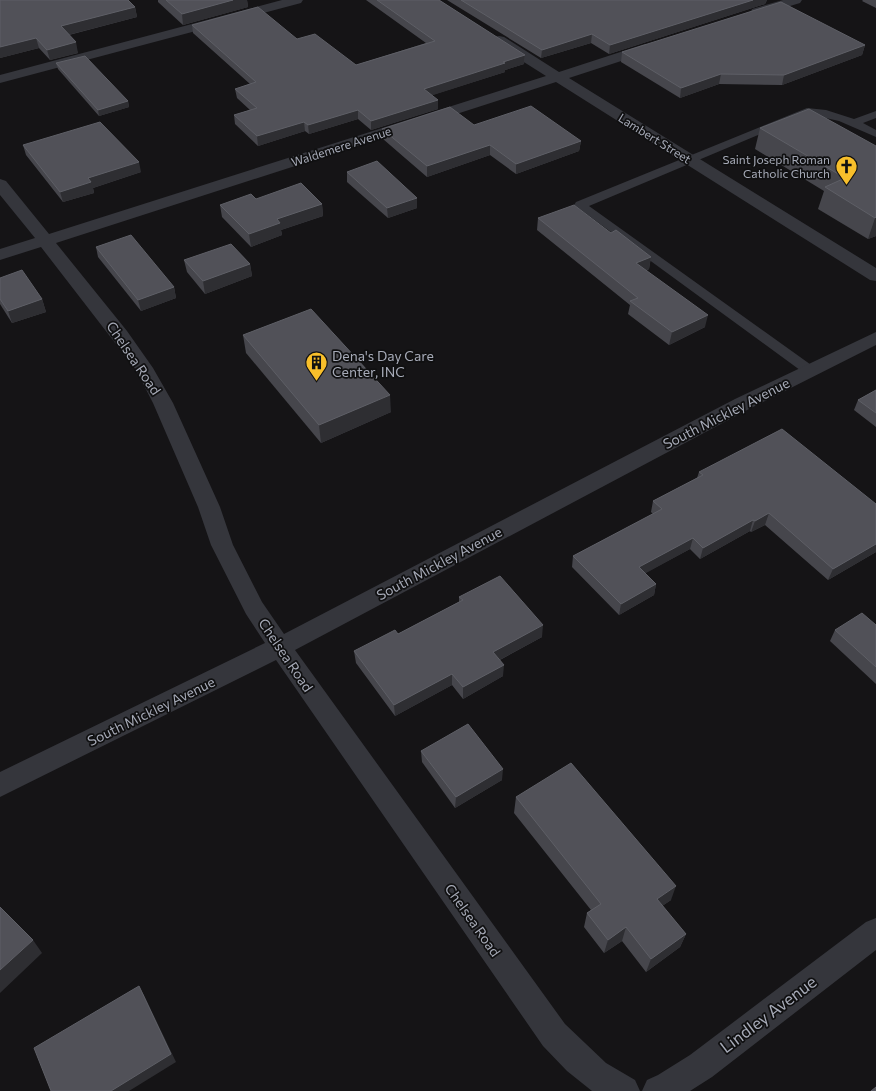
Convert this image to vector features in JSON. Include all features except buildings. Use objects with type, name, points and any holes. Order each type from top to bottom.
[{"type":"street","points":[[0,79],[297,0]]},
{"type":"street","points":[[744,17],[796,0]]},
{"type":"street","name":"Lambert Street","points":[[486,32],[875,274]]},
{"type":"street","name":"Waldemere Avenue","points":[[0,256],[662,43]]},
{"type":"street","name":"Chelsea Road","points":[[0,184],[120,335],[144,368],[163,403],[209,507],[222,545],[254,608],[280,647],[554,1036],[588,1070],[609,1085],[624,1091]]},
{"type":"street","name":"South Mickley Avenue","points":[[0,785],[280,647],[809,370],[875,339]]},
{"type":"street","name":"Lindley Avenue","points":[[658,1091],[665,1090],[701,1066],[876,932]]},
{"type":"lane","points":[[809,370],[580,205],[807,111],[826,113],[855,122],[876,134]]},
{"type":"lane","points":[[855,122],[876,114]]},
{"type":"place","name":"Saint Joseph Roman Catholic Church","points":[[846,186]]},
{"type":"place","name":"Dena's Day Care Center, INC","points":[[317,382]]}]
